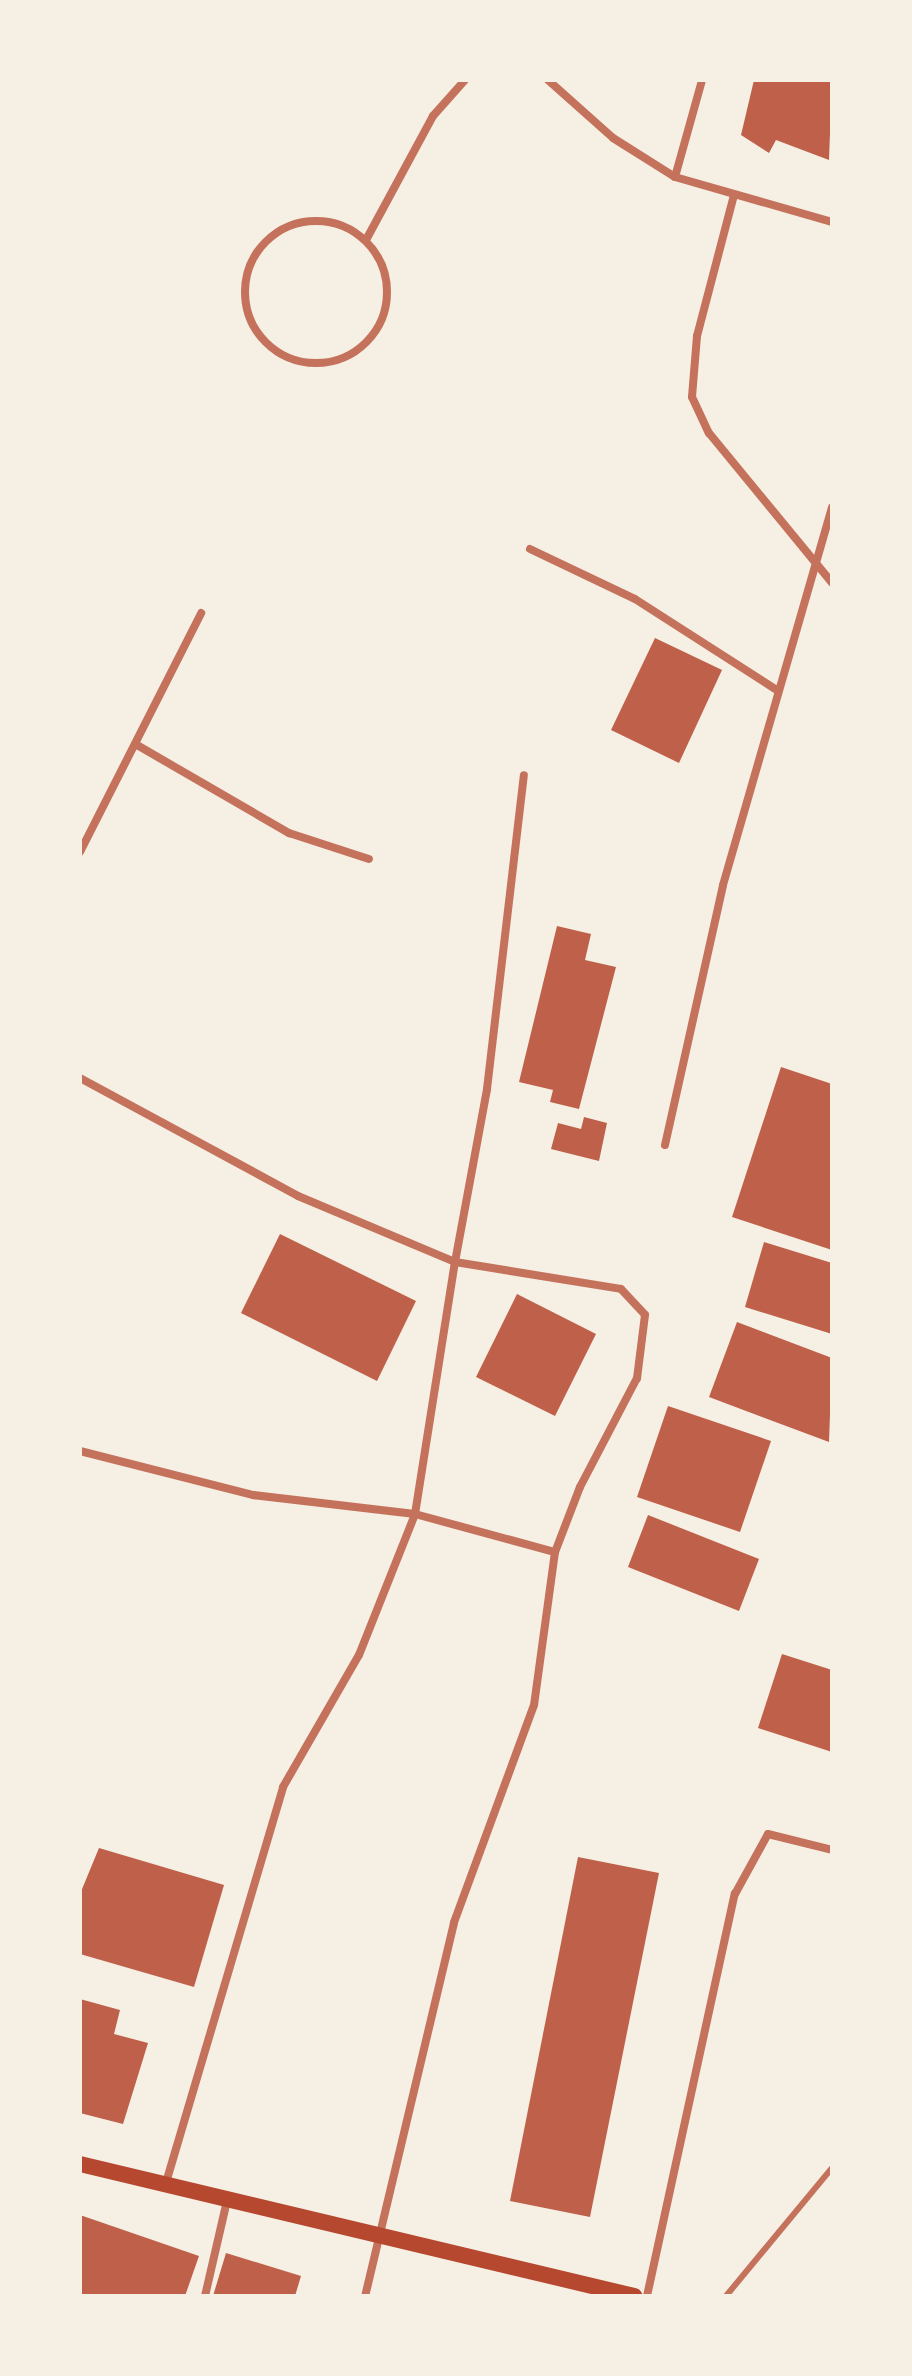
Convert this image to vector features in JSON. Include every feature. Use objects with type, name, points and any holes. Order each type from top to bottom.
[{"type":"main road","points":[[80,2164],[634,2296]]},
{"type":"street","points":[[366,240],[433,116],[465,80]]},
{"type":"street","points":[[548,80],[613,138],[675,177],[832,222]]},
{"type":"street","points":[[675,177],[702,80]]},
{"type":"street","points":[[734,195],[697,336],[692,397],[709,433],[832,583]]},
{"type":"street","points":[[317,220],[366,240],[382,264],[388,293],[382,322],[364,345],[339,360],[310,363],[282,355],[259,336],[244,284],[268,238],[317,220]]},
{"type":"street","points":[[665,1145],[723,885],[832,507]]},
{"type":"street","points":[[530,549],[635,599],[777,690]]},
{"type":"street","points":[[80,852],[137,745],[201,613]]},
{"type":"street","points":[[137,745],[289,833],[369,859]]},
{"type":"street","points":[[165,2186],[283,1787],[359,1655],[415,1514],[455,1262],[487,1089],[524,775]]},
{"type":"street","points":[[80,1078],[298,1196],[455,1262],[596,1282],[621,1289],[645,1315],[637,1378],[580,1487],[555,1552],[534,1705],[454,1923],[365,2296]]},
{"type":"street","points":[[80,1451],[253,1495],[415,1514],[555,1552]]},
{"type":"street","points":[[647,2296],[735,1894],[768,1834],[832,1850]]},
{"type":"street","points":[[205,2296],[227,2201]]},
{"type":"lane","points":[[726,2296],[832,2168]]},
{"type":"building","points":[[754,80],[832,80],[829,160],[776,140],[769,153],[741,135]]},
{"type":"building","points":[[655,638],[722,670],[679,763],[611,730]]},
{"type":"building","points":[[557,926],[591,934],[585,960],[616,967],[579,1109],[550,1102],[553,1090],[519,1082]]},
{"type":"building","points":[[781,1067],[832,1084],[832,1250],[732,1217]]},
{"type":"building","points":[[584,1117],[607,1123],[599,1161],[551,1149],[558,1123],[581,1129]]},
{"type":"building","points":[[280,1234],[416,1301],[377,1381],[241,1313]]},
{"type":"building","points":[[764,1242],[832,1263],[832,1334],[745,1307]]},
{"type":"building","points":[[517,1294],[596,1334],[555,1416],[476,1377]]},
{"type":"building","points":[[737,1322],[832,1358],[829,1442],[709,1397]]},
{"type":"building","points":[[668,1406],[771,1441],[740,1532],[637,1497]]},
{"type":"building","points":[[648,1515],[759,1559],[739,1611],[628,1567]]},
{"type":"building","points":[[782,1654],[832,1670],[832,1752],[758,1728]]},
{"type":"building","points":[[99,1848],[224,1885],[194,1987],[80,1954],[80,1894]]},
{"type":"building","points":[[578,1857],[659,1873],[590,2217],[510,2201]]},
{"type":"building","points":[[80,1999],[120,2010],[114,2034],[148,2043],[123,2124],[80,2113]]},
{"type":"building","points":[[80,2215],[199,2256],[185,2296],[80,2296]]},
{"type":"building","points":[[226,2253],[301,2276],[295,2296],[213,2296]]}]
